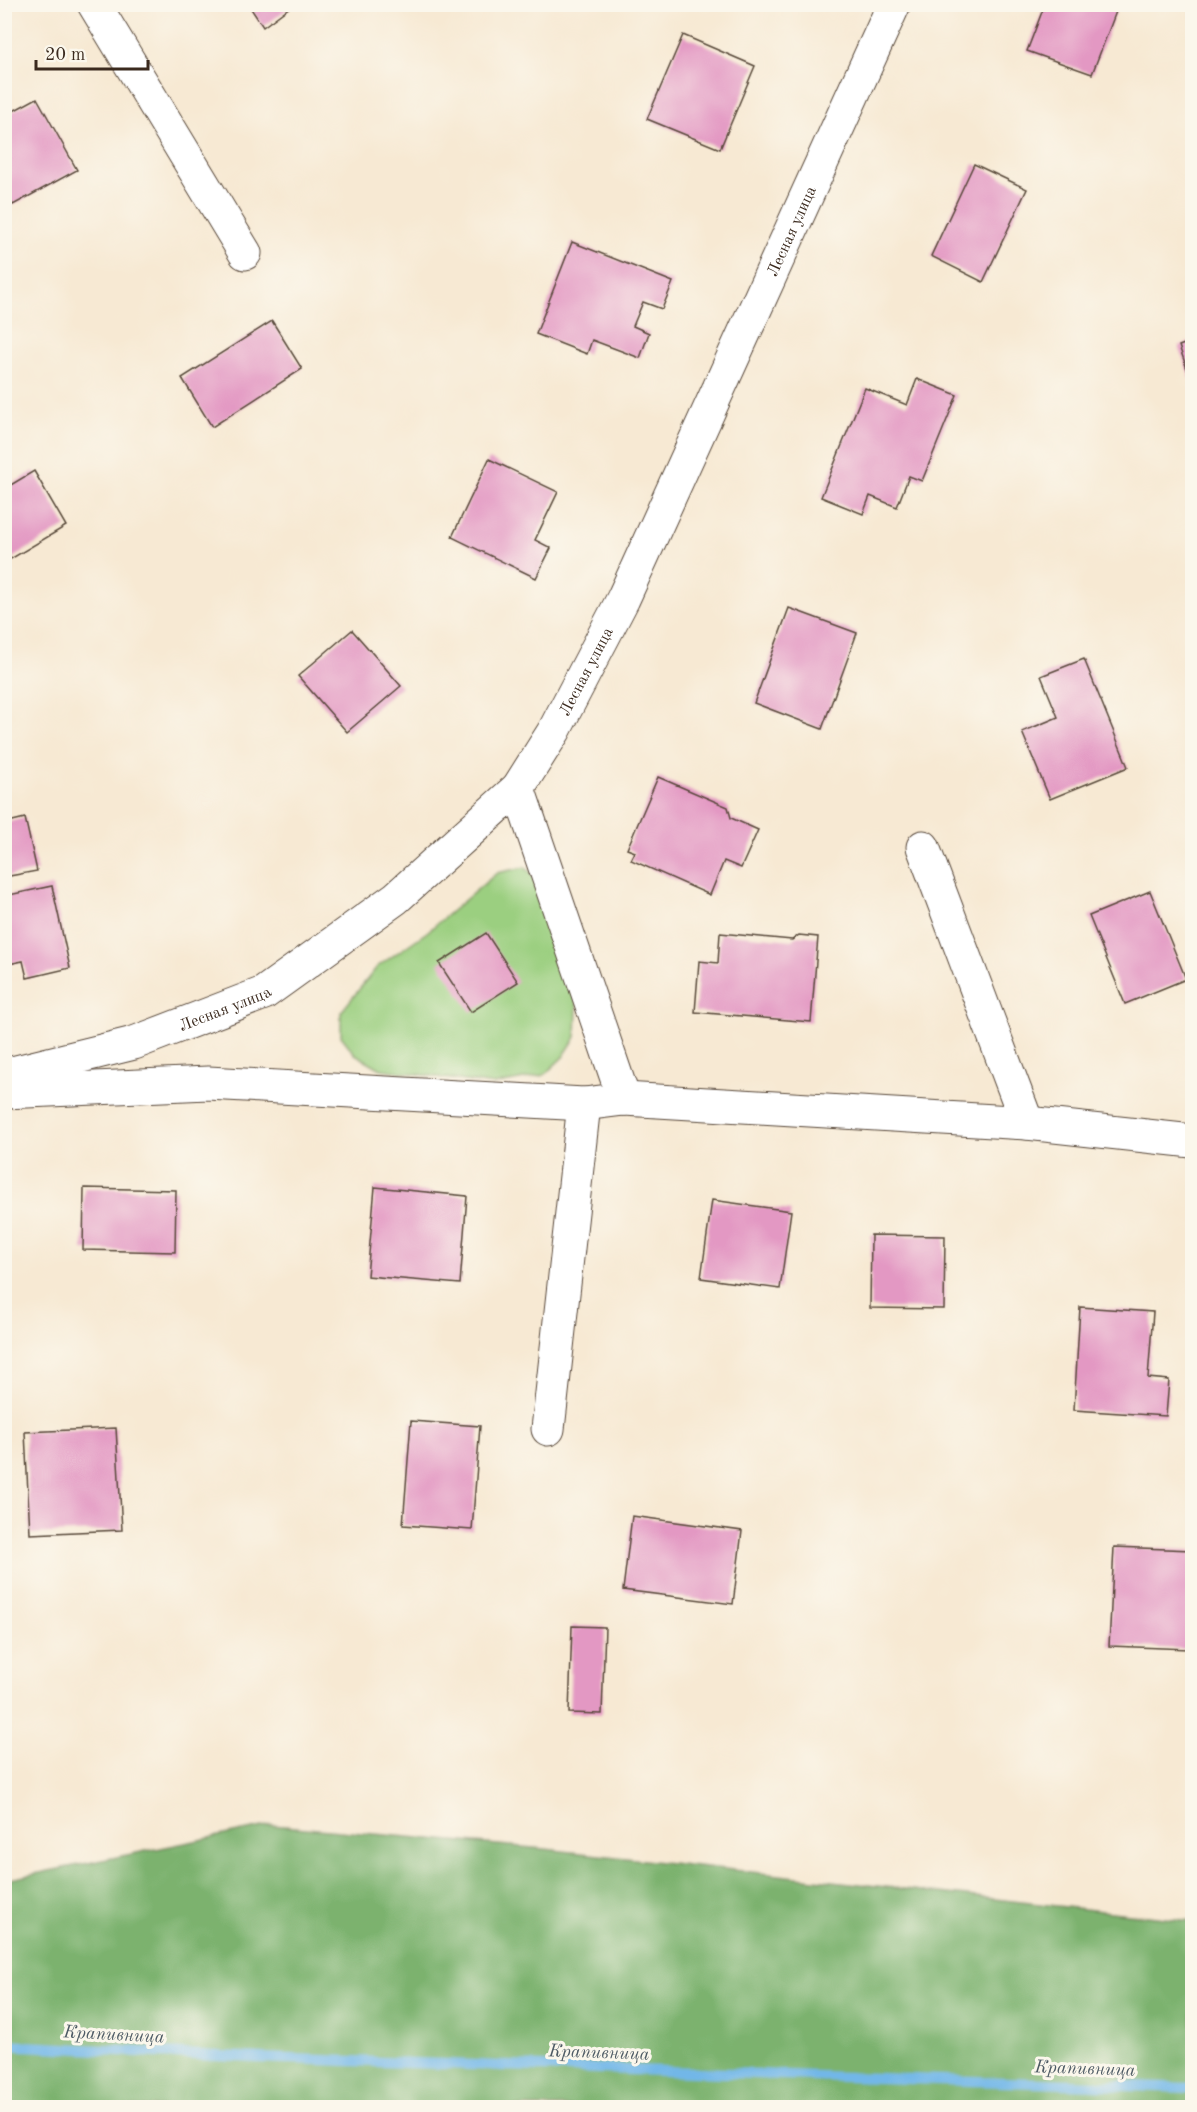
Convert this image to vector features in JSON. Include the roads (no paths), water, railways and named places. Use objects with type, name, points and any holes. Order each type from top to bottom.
[{"type":"street","points":[[94,4],[245,253]]},
{"type":"street","name":"Лесная улица","points":[[4,1076],[134,1043],[264,993],[396,898],[518,788],[554,731],[624,599],[894,4]]},
{"type":"street","points":[[518,788],[624,1099]]},
{"type":"street","points":[[923,847],[1027,1123]]},
{"type":"street","points":[[4,1092],[208,1083],[584,1104],[624,1099],[1027,1123],[1192,1141]]},
{"type":"street","points":[[548,1429],[584,1104]]},
{"type":"waterway","name":"Крапивница","points":[[4,2045],[257,2058],[1192,2088]]}]
